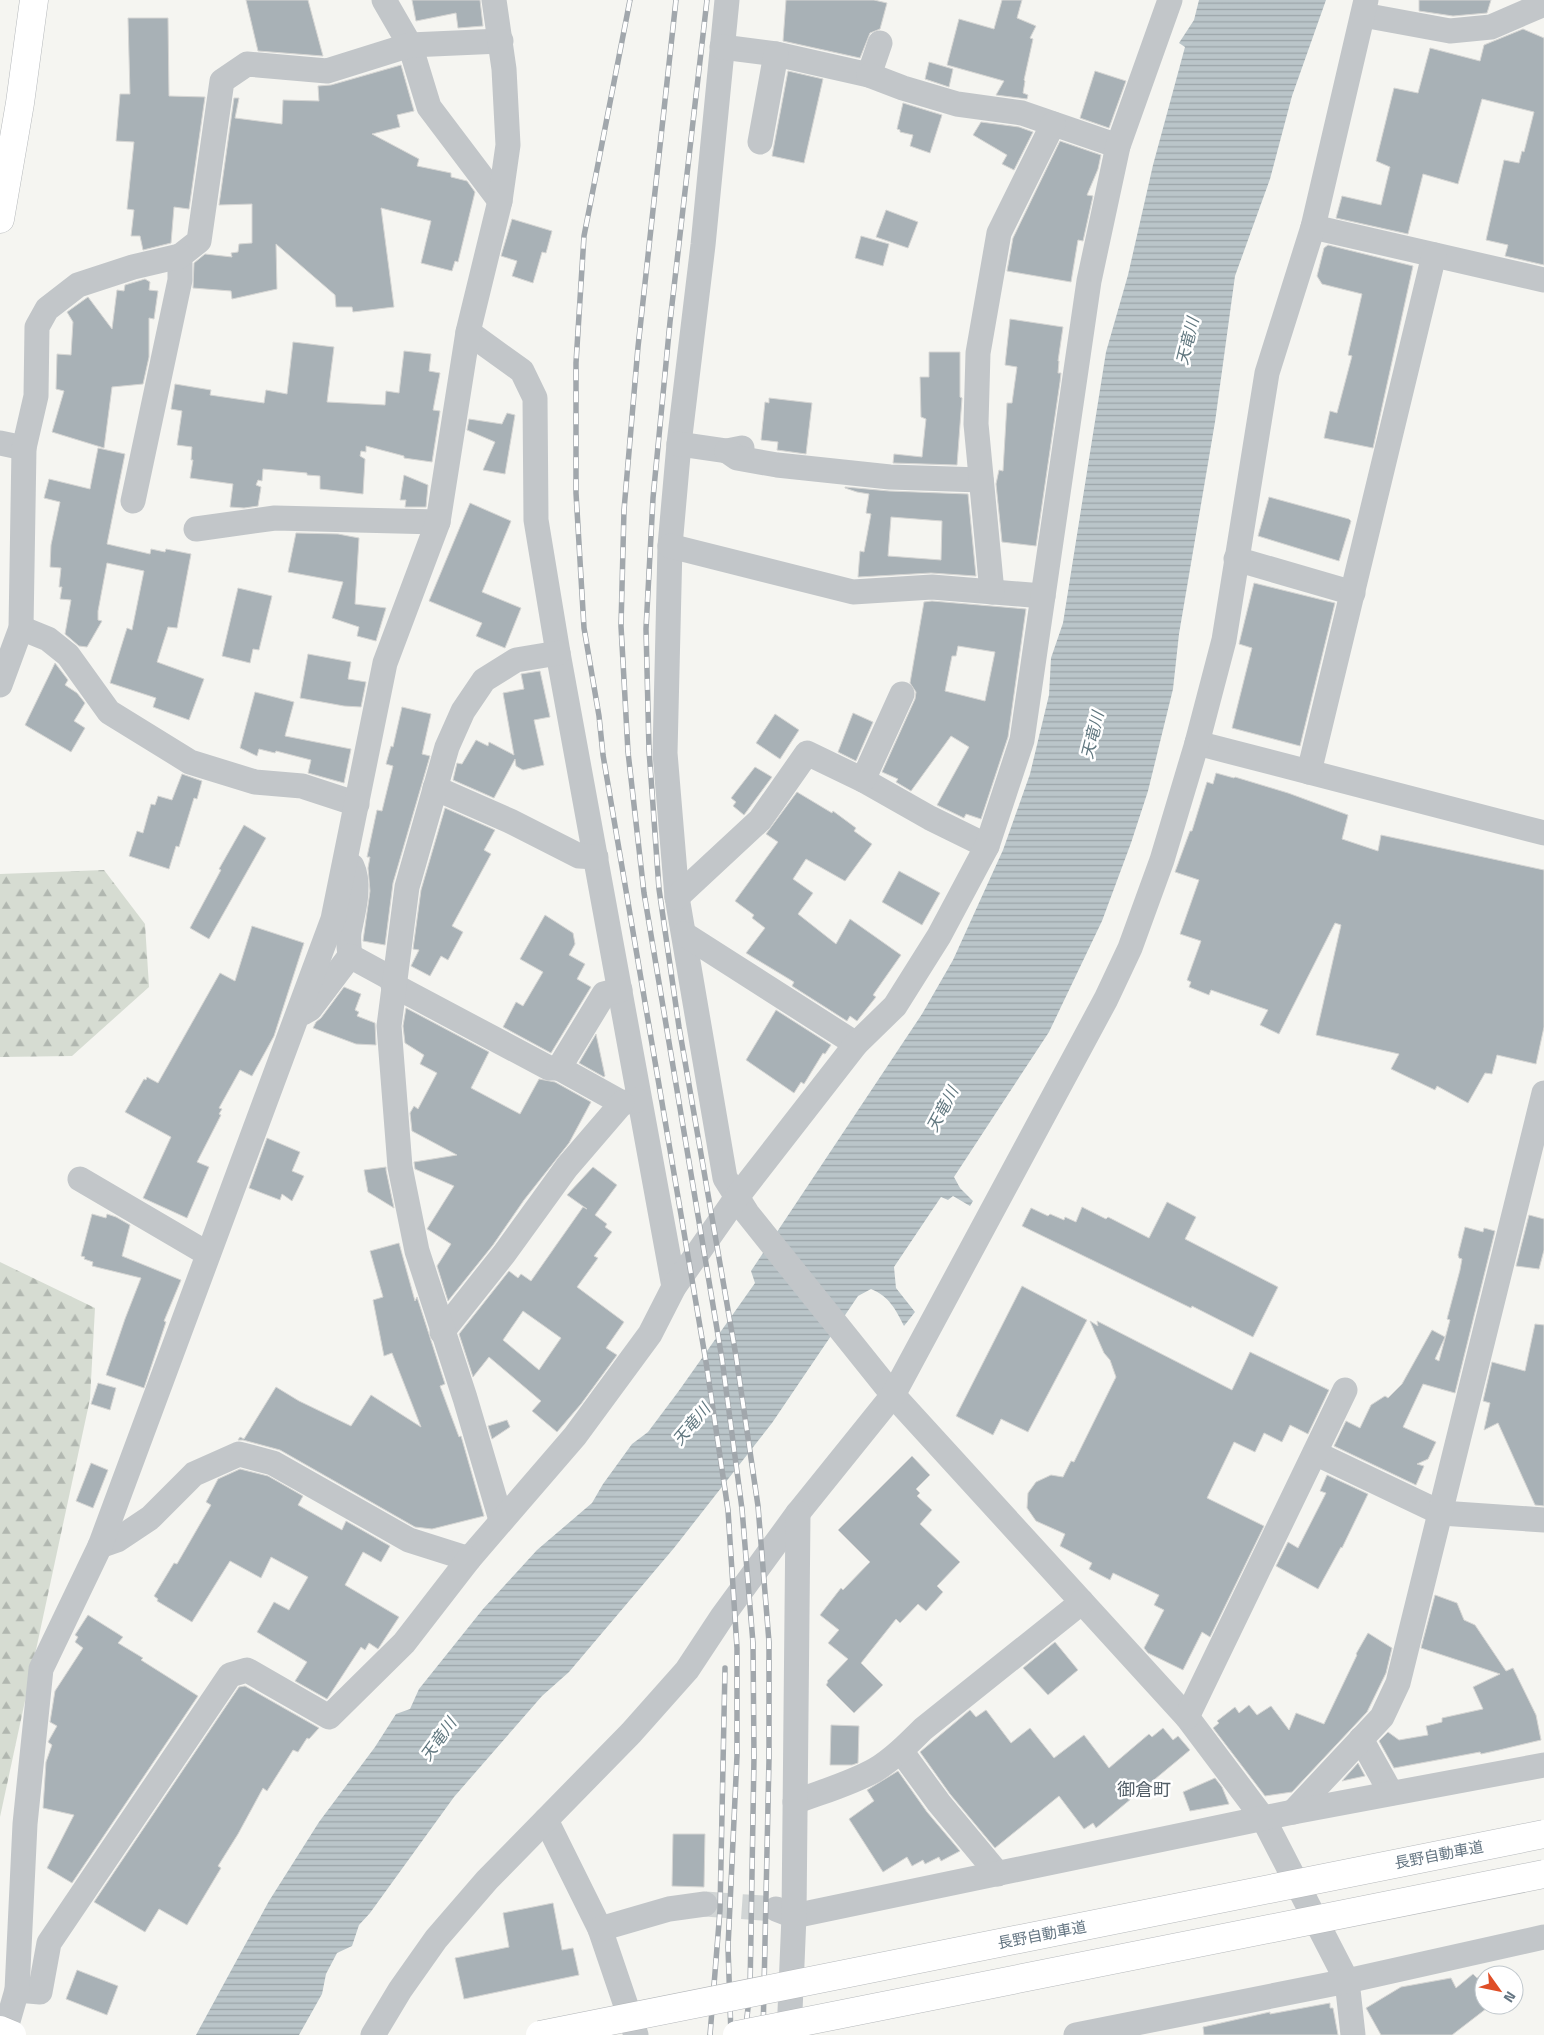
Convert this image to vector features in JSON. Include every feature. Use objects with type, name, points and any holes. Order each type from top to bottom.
[{"type":"highway","points":[[0,117],[17,0]]},
{"type":"highway","points":[[0,219],[20,103],[34,0]]},
{"type":"highway","name":"長野自動車道","points":[[540,2035],[1544,1834]]},
{"type":"highway","points":[[736,2035],[1544,1874]]},
{"type":"highway","points":[[0,2030],[12,2035]]},
{"type":"street","points":[[384,0],[410,45],[429,107],[500,201]]},
{"type":"street","points":[[4,2035],[17,1990],[25,1824],[41,1670],[100,1546],[333,919],[385,663],[438,522],[468,332],[500,201],[508,145],[501,42],[494,0]]},
{"type":"street","points":[[727,0],[703,245],[679,444],[670,546],[665,753],[677,897],[726,1178],[742,1205],[893,1395],[1187,1717],[1263,1818],[1347,1981],[1353,2035]]},
{"type":"street","points":[[17,1990],[40,1992],[49,1943],[230,1675],[247,1670],[329,1717],[404,1643],[501,1520],[575,1436],[650,1334],[674,1287],[742,1205],[856,1044],[895,1006],[939,936],[987,846],[1022,740],[1089,281],[1118,146],[1170,0]]},
{"type":"street","points":[[373,2035],[400,1990],[436,1939],[487,1880],[631,1733],[687,1670],[722,1617],[798,1513],[893,1395],[1106,999],[1130,948],[1162,860],[1197,743],[1224,640],[1267,374],[1313,226],[1365,8],[1450,30],[1491,27],[1544,4]]},
{"type":"street","points":[[0,685],[21,628],[24,448],[36,396],[37,327],[47,309],[78,284],[133,267],[180,256],[198,241],[222,81],[247,64],[327,71],[410,45],[501,42]]},
{"type":"street","points":[[869,75],[880,43]]},
{"type":"street","points":[[722,47],[776,54],[869,75],[903,88],[957,104],[1022,113],[1118,146]]},
{"type":"street","points":[[760,142],[776,54]]},
{"type":"street","points":[[992,592],[976,424],[978,353],[1000,233],[1053,124]]},
{"type":"street","points":[[1313,226],[1544,280]]},
{"type":"street","points":[[1309,772],[1434,255]]},
{"type":"street","points":[[133,501],[180,280],[180,256]]},
{"type":"street","points":[[468,332],[522,371],[535,398],[536,520],[558,653],[620,990],[631,1101],[674,1287]]},
{"type":"street","points":[[0,443],[24,448]]},
{"type":"street","points":[[679,444],[736,449],[737,458],[786,466],[890,477],[981,480]]},
{"type":"street","points":[[196,529],[275,518],[438,522]]},
{"type":"street","points":[[670,546],[853,592],[932,587],[1043,596]]},
{"type":"street","points":[[1236,559],[1353,593]]},
{"type":"street","points":[[21,628],[48,639],[68,655],[109,712],[190,762],[255,782],[302,786],[357,804]]},
{"type":"street","points":[[501,1520],[465,1398],[417,1251],[400,1167],[388,1026],[408,887],[447,747],[463,711],[484,680],[516,660],[558,653]]},
{"type":"street","points":[[863,780],[902,694]]},
{"type":"street","points":[[1197,743],[1544,833]]},
{"type":"street","points":[[677,897],[760,820],[808,753],[987,846]]},
{"type":"street","points":[[435,788],[510,821],[579,856],[596,857]]},
{"type":"street","points":[[296,1017],[310,1009],[350,956],[349,934],[354,912],[356,874],[346,855]]},
{"type":"street","points":[[684,934],[856,1044]]},
{"type":"street","points":[[350,956],[393,982],[549,1068],[559,1068],[631,1101]]},
{"type":"street","points":[[559,1068],[604,994],[620,990]]},
{"type":"street","points":[[1293,1812],[1382,1717],[1398,1683],[1440,1513],[1539,1137],[1544,1093]]},
{"type":"street","points":[[442,1332],[504,1254],[567,1167],[631,1101]]},
{"type":"street","points":[[80,1179],[208,1254]]},
{"type":"street","points":[[1187,1717],[1345,1390]]},
{"type":"street","points":[[1315,1453],[1440,1513],[1544,1520]]},
{"type":"street","points":[[100,1546],[117,1540],[150,1518],[194,1474],[239,1454],[273,1463],[409,1540],[469,1559]]},
{"type":"street","points":[[789,2035],[785,1913],[795,1802],[798,1513]]},
{"type":"street","points":[[795,1802],[875,1770],[901,1751],[923,1729],[1082,1602]]},
{"type":"street","points":[[1361,1739],[1391,1793]]},
{"type":"street","points":[[901,1751],[939,1803],[998,1874]]},
{"type":"street","points":[[785,1913],[998,1874],[1293,1812],[1544,1765]]},
{"type":"street","points":[[546,1820],[600,1929],[636,2035]]},
{"type":"street","points":[[600,1929],[669,1909],[705,1904]]},
{"type":"street","points":[[1076,2035],[1347,1981],[1543,1939]]},
{"type":"green space","points":[[104,870],[145,924],[149,987],[72,1056],[0,1057],[0,874]]},
{"type":"green space","points":[[0,1262],[95,1308],[90,1399],[0,1817]]},
{"type":"water","name":"天竜川","points":[[1199,0],[1326,0],[1292,96],[1270,179],[1235,276],[1215,422],[1179,634],[1173,689],[1148,791],[1102,921],[1049,1032],[954,1177],[960,1188],[973,1201],[970,1206],[953,1196],[948,1200],[941,1197],[894,1267],[896,1288],[915,1312],[904,1326],[898,1314],[883,1295],[871,1289],[858,1296],[772,1423],[674,1548],[569,1672],[542,1696],[454,1797],[370,1913],[359,1925],[352,1946],[337,1953],[326,1974],[322,1994],[299,2035],[196,2035],[269,1901],[319,1822],[375,1747],[396,1714],[410,1709],[419,1689],[483,1609],[537,1550],[592,1503],[603,1484],[632,1444],[648,1432],[678,1392],[755,1283],[751,1271],[922,1014],[953,960],[1003,850],[1030,774],[1049,695],[1051,658],[1063,623],[1106,352],[1128,275],[1153,165],[1185,47],[1179,43],[1194,20]]},
{"type":"building","points":[[246,0],[308,0],[323,56],[258,51]]},
{"type":"building","points":[[412,0],[480,0],[483,26],[458,28],[456,13],[416,21]]},
{"type":"building","points":[[786,0],[874,0],[887,3],[880,29],[870,33],[860,58],[783,41]]},
{"type":"building","points":[[1002,0],[1022,0],[1017,18],[1036,26],[1030,38],[1033,39],[1024,80],[1023,93],[1028,95],[1027,99],[996,95],[1004,81],[947,65],[959,19],[994,29]]},
{"type":"building","points":[[1419,0],[1491,0],[1487,13],[1453,16],[1419,11]]},
{"type":"building","points":[[128,18],[168,18],[169,96],[205,97],[189,209],[174,207],[171,243],[143,250],[140,236],[131,236],[134,210],[127,209],[134,142],[116,141],[120,94],[130,94]]},
{"type":"building","points":[[1523,29],[1544,38],[1544,265],[1505,256],[1508,245],[1486,240],[1504,160],[1519,163],[1522,151],[1524,152],[1534,112],[1482,99],[1458,184],[1423,174],[1408,234],[1336,218],[1342,196],[1381,205],[1390,167],[1376,161],[1394,88],[1418,93],[1430,48],[1480,61],[1484,45]]},
{"type":"building","points":[[929,62],[953,69],[949,87],[925,79]]},
{"type":"building","points":[[401,65],[414,111],[397,115],[400,127],[372,134],[419,159],[417,166],[451,173],[451,177],[467,181],[475,192],[458,262],[455,261],[452,271],[421,263],[431,221],[381,208],[394,307],[353,312],[352,307],[336,307],[335,295],[276,244],[277,289],[232,299],[231,291],[193,288],[194,263],[205,254],[232,257],[231,253],[238,252],[239,244],[252,243],[252,204],[219,205],[234,98],[239,98],[235,118],[282,124],[283,100],[319,101],[318,86],[331,85]]},
{"type":"building","points":[[788,71],[823,79],[804,163],[772,156]]},
{"type":"building","points":[[1095,71],[1126,81],[1109,128],[1080,118]]},
{"type":"building","points":[[903,103],[942,115],[930,153],[910,146],[913,135],[900,132],[897,129]]},
{"type":"building","points":[[981,122],[1019,127],[1033,132],[1014,170],[1002,164],[1007,155],[973,135]]},
{"type":"building","points":[[1060,141],[1101,155],[1098,169],[1087,195],[1093,196],[1083,241],[1078,240],[1071,282],[1007,271],[1013,238]]},
{"type":"building","points":[[886,210],[918,222],[908,248],[876,237]]},
{"type":"building","points":[[512,219],[552,231],[546,253],[542,252],[533,283],[512,276],[517,261],[501,256]]},
{"type":"building","points":[[861,236],[889,244],[883,266],[855,258]]},
{"type":"building","points":[[1328,245],[1413,266],[1373,448],[1324,438],[1330,411],[1337,413],[1352,356],[1348,355],[1362,294],[1322,284],[1317,276],[1324,248]]},
{"type":"building","points":[[145,279],[150,282],[149,290],[158,291],[154,319],[149,318],[149,357],[143,384],[112,387],[104,448],[52,432],[64,391],[56,389],[57,354],[71,355],[73,322],[67,312],[88,297],[112,329],[117,290],[124,291],[125,285]]},
{"type":"building","points":[[1010,319],[1063,327],[1058,361],[1058,373],[1061,373],[1060,382],[1036,546],[1002,542],[996,484],[999,470],[1003,471],[1007,403],[1012,403],[1017,367],[1005,365]]},
{"type":"building","points":[[293,342],[334,347],[327,402],[385,405],[386,391],[399,393],[404,351],[431,354],[429,371],[440,373],[433,410],[440,411],[432,462],[404,458],[404,456],[366,446],[366,452],[361,451],[360,456],[365,459],[363,494],[320,489],[320,476],[263,469],[262,481],[258,480],[256,485],[261,487],[258,506],[244,508],[230,507],[233,484],[190,478],[193,460],[191,460],[192,447],[177,445],[182,411],[171,409],[175,384],[211,390],[210,395],[264,403],[266,390],[287,394]]},
{"type":"building","points":[[929,352],[960,352],[960,397],[962,398],[957,465],[893,463],[894,454],[922,457],[926,419],[921,417],[920,377],[929,377]]},
{"type":"building","points":[[769,398],[812,403],[806,454],[777,450],[778,442],[761,440],[765,402],[769,403]]},
{"type":"building","points":[[507,413],[515,415],[505,474],[483,470],[495,442],[467,430],[469,419],[502,424]]},
{"type":"building","points":[[98,448],[125,454],[107,544],[150,554],[151,549],[165,552],[166,549],[191,554],[177,628],[168,627],[157,662],[204,679],[189,720],[153,707],[156,698],[110,683],[127,628],[132,630],[144,571],[107,563],[98,611],[98,620],[102,621],[87,647],[79,646],[65,634],[71,600],[60,599],[62,587],[59,587],[61,568],[50,567],[51,545],[60,502],[44,498],[49,479],[90,489]]},
{"type":"building","points":[[404,475],[428,485],[426,507],[405,507],[406,500],[400,500]]},
{"type":"building","points":[[845,488],[968,494],[976,576],[931,573],[858,577],[860,551],[864,552],[871,514],[866,513],[869,494]],"holes":[[[891,517],[942,521],[941,560],[888,556]]]},
{"type":"building","points":[[1269,497],[1349,519],[1351,521],[1339,561],[1258,536]]},
{"type":"building","points":[[470,503],[511,521],[482,592],[521,608],[505,648],[476,636],[482,623],[429,601]]},
{"type":"building","points":[[296,533],[338,534],[359,538],[355,604],[386,608],[376,641],[357,636],[359,627],[332,618],[343,582],[288,572]]},
{"type":"building","points":[[1254,583],[1335,603],[1300,746],[1232,728],[1252,648],[1239,644]]},
{"type":"building","points":[[238,588],[272,596],[259,650],[253,649],[250,663],[222,656]]},
{"type":"building","points":[[932,601],[1026,609],[1008,737],[981,819],[966,814],[964,818],[937,805],[969,747],[951,736],[911,791],[896,782],[898,779],[882,772],[915,699],[916,692],[910,683],[924,602]],"holes":[[[958,646],[995,652],[985,701],[945,691],[952,656],[956,656]]]},
{"type":"building","points":[[308,654],[351,662],[348,679],[366,682],[361,707],[300,698]]},
{"type":"building","points":[[55,663],[68,680],[65,685],[77,693],[85,703],[74,721],[85,728],[71,752],[25,725]]},
{"type":"building","points":[[540,671],[550,717],[534,720],[544,765],[523,770],[516,766],[515,759],[494,798],[453,780],[457,763],[462,764],[476,740],[488,746],[489,742],[514,755],[503,693],[524,689],[521,674]]},
{"type":"building","points":[[255,692],[294,702],[285,736],[351,749],[344,783],[308,773],[311,760],[276,751],[275,753],[259,749],[257,756],[240,748]]},
{"type":"building","points":[[402,707],[431,714],[422,754],[430,756],[393,883],[385,945],[363,941],[370,891],[368,868],[370,857],[367,857],[377,810],[382,811],[393,766],[386,764],[391,746],[393,747]]},
{"type":"building","points":[[853,713],[873,722],[856,761],[838,752]]},
{"type":"building","points":[[775,714],[799,730],[780,759],[756,743]]},
{"type":"building","points":[[755,767],[772,777],[744,815],[733,806],[736,802],[731,798]]},
{"type":"building","points":[[1216,773],[1288,793],[1348,815],[1342,839],[1378,851],[1381,835],[1544,870],[1544,1027],[1536,1064],[1497,1055],[1492,1074],[1485,1073],[1468,1103],[1437,1086],[1435,1090],[1391,1069],[1399,1054],[1316,1035],[1341,925],[1335,923],[1279,1034],[1260,1025],[1268,1010],[1211,990],[1209,995],[1189,987],[1191,982],[1187,980],[1201,941],[1180,934],[1199,880],[1175,872],[1190,831],[1192,831],[1207,782],[1213,784]]},
{"type":"building","points":[[182,774],[202,781],[197,799],[194,798],[179,847],[176,846],[169,869],[129,856],[137,831],[143,833],[151,804],[155,805],[158,796],[172,800]]},
{"type":"building","points":[[797,792],[832,813],[833,811],[856,828],[854,831],[872,844],[845,881],[806,859],[793,879],[813,893],[798,914],[836,944],[850,919],[901,955],[873,995],[876,997],[857,1021],[850,1016],[847,1021],[792,986],[794,982],[746,953],[765,928],[752,918],[754,915],[735,901],[778,842],[766,834]]},
{"type":"building","points":[[445,808],[495,830],[484,850],[491,854],[452,926],[463,932],[448,960],[441,956],[430,976],[411,966],[419,950],[413,949],[421,890]]},
{"type":"building","points":[[244,825],[266,838],[209,939],[190,928],[221,870],[219,869]]},
{"type":"building","points":[[899,871],[940,893],[922,925],[882,902]]},
{"type":"building","points":[[545,915],[573,933],[575,944],[569,955],[585,964],[577,979],[591,987],[551,1053],[503,1027],[516,1002],[523,1006],[543,972],[520,959]]},
{"type":"building","points":[[252,926],[304,943],[274,1036],[252,1076],[240,1070],[219,1108],[222,1109],[219,1114],[221,1115],[197,1162],[209,1167],[187,1218],[143,1198],[171,1137],[125,1112],[144,1079],[146,1080],[147,1077],[158,1083],[220,973],[235,981]]},
{"type":"building","points":[[344,987],[361,994],[355,1010],[359,1012],[357,1016],[375,1023],[376,1045],[356,1044],[313,1028]]},
{"type":"building","points":[[406,1008],[489,1052],[471,1088],[520,1114],[539,1079],[555,1082],[591,1102],[569,1143],[524,1200],[493,1245],[448,1301],[437,1266],[451,1244],[427,1229],[454,1186],[415,1169],[414,1162],[457,1155],[412,1131],[410,1113],[414,1106],[418,1109],[437,1073],[420,1064],[424,1055],[405,1043],[403,1026]]},
{"type":"building","points":[[776,1010],[831,1045],[825,1054],[823,1053],[804,1084],[801,1082],[794,1093],[746,1060]]},
{"type":"building","points":[[596,1034],[605,1076],[604,1077],[579,1063]]},
{"type":"building","points":[[267,1138],[300,1152],[292,1171],[304,1176],[292,1201],[282,1194],[280,1200],[249,1188]]},
{"type":"building","points":[[386,1167],[394,1208],[368,1192],[364,1170]]},
{"type":"building","points":[[593,1167],[617,1185],[595,1215],[607,1224],[605,1227],[612,1232],[594,1256],[598,1258],[577,1287],[624,1322],[606,1348],[617,1355],[581,1404],[557,1432],[532,1411],[541,1401],[489,1357],[473,1377],[459,1334],[509,1271],[518,1278],[521,1274],[531,1281],[583,1207],[587,1209],[567,1195]],"holes":[[[523,1311],[561,1338],[539,1370],[503,1340]]]},
{"type":"building","points":[[1167,1202],[1196,1217],[1185,1239],[1278,1287],[1253,1337],[1192,1306],[1191,1308],[1022,1226],[1031,1208],[1048,1216],[1050,1214],[1064,1220],[1065,1217],[1076,1222],[1082,1207],[1106,1219],[1108,1217],[1149,1238]]},
{"type":"building","points":[[92,1214],[106,1218],[107,1214],[130,1225],[122,1256],[181,1280],[164,1321],[166,1322],[144,1388],[106,1375],[141,1278],[92,1266],[93,1262],[81,1256]]},
{"type":"building","points":[[1529,1215],[1544,1219],[1544,1250],[1539,1269],[1516,1266]]},
{"type":"building","points":[[1465,1227],[1483,1232],[1484,1228],[1495,1231],[1455,1393],[1423,1384],[1403,1427],[1436,1442],[1428,1459],[1417,1464],[1424,1466],[1416,1485],[1334,1446],[1346,1421],[1360,1428],[1371,1405],[1385,1396],[1388,1398],[1402,1384],[1432,1330],[1445,1337],[1435,1359],[1439,1361],[1450,1320],[1447,1319],[1460,1270],[1462,1259],[1458,1255]]},
{"type":"building","points":[[399,1243],[415,1301],[417,1297],[445,1384],[440,1386],[459,1437],[461,1436],[484,1516],[432,1529],[415,1527],[280,1450],[238,1440],[240,1437],[244,1439],[276,1387],[299,1401],[351,1426],[371,1395],[421,1427],[392,1353],[384,1356],[373,1300],[383,1297],[370,1251]]},
{"type":"building","points":[[1022,1286],[1087,1320],[1028,1432],[1001,1419],[993,1435],[956,1416]]},
{"type":"building","points":[[1090,1321],[1098,1326],[1097,1321],[1232,1390],[1250,1352],[1329,1390],[1308,1434],[1290,1425],[1282,1442],[1264,1433],[1255,1452],[1234,1442],[1207,1498],[1264,1526],[1210,1637],[1202,1632],[1183,1670],[1148,1653],[1144,1648],[1164,1610],[1154,1605],[1159,1595],[1113,1573],[1110,1580],[1089,1569],[1092,1563],[1060,1546],[1065,1534],[1036,1521],[1027,1508],[1028,1493],[1036,1482],[1051,1475],[1063,1477],[1071,1461],[1074,1462],[1116,1377],[1110,1360],[1104,1353]]},
{"type":"building","points":[[1535,1324],[1544,1325],[1544,1506],[1535,1505],[1498,1423],[1484,1430],[1490,1403],[1483,1401],[1492,1362],[1525,1371]]},
{"type":"building","points":[[98,1383],[116,1388],[110,1410],[91,1404]]},
{"type":"building","points":[[507,1420],[510,1427],[492,1439],[488,1426]]},
{"type":"building","points":[[912,1456],[930,1475],[916,1489],[920,1493],[917,1496],[932,1510],[920,1524],[960,1562],[937,1586],[943,1592],[926,1611],[918,1604],[900,1623],[896,1619],[861,1663],[883,1685],[854,1713],[826,1685],[827,1681],[848,1659],[828,1643],[839,1630],[820,1615],[841,1588],[843,1590],[870,1562],[838,1530]]},
{"type":"building","points":[[91,1463],[108,1470],[93,1508],[76,1501]]},
{"type":"building","points":[[240,1469],[268,1476],[303,1496],[298,1505],[342,1530],[346,1521],[390,1546],[381,1562],[363,1552],[345,1585],[399,1617],[378,1649],[369,1643],[365,1650],[361,1647],[327,1699],[295,1681],[307,1662],[257,1632],[274,1602],[289,1610],[308,1577],[271,1557],[261,1578],[230,1561],[192,1622],[157,1601],[158,1599],[154,1596],[174,1563],[177,1564],[211,1505],[206,1502],[218,1479]]},
{"type":"building","points":[[1327,1475],[1368,1494],[1342,1548],[1318,1589],[1276,1566],[1288,1542],[1298,1548],[1326,1493],[1320,1491]]},
{"type":"building","points":[[1435,1595],[1457,1603],[1464,1620],[1475,1625],[1506,1671],[1513,1668],[1536,1715],[1541,1740],[1481,1754],[1480,1752],[1394,1768],[1379,1741],[1388,1732],[1399,1740],[1428,1735],[1426,1726],[1442,1722],[1442,1718],[1483,1709],[1473,1687],[1500,1674],[1421,1648]]},
{"type":"building","points":[[88,1615],[123,1637],[118,1643],[143,1658],[141,1660],[198,1696],[72,1883],[47,1868],[74,1815],[43,1808],[46,1762],[52,1745],[48,1742],[57,1726],[50,1722],[55,1691],[83,1648],[75,1642],[78,1637],[75,1635]]},
{"type":"building","points":[[1368,1633],[1392,1648],[1386,1673],[1367,1712],[1292,1792],[1265,1796],[1213,1728],[1219,1723],[1217,1721],[1235,1707],[1239,1713],[1249,1705],[1257,1715],[1271,1706],[1289,1730],[1296,1713],[1324,1724],[1356,1654]]},
{"type":"building","points":[[1055,1642],[1078,1670],[1048,1695],[1023,1668]]},
{"type":"building","points":[[245,1686],[319,1728],[309,1739],[307,1738],[298,1752],[293,1750],[267,1791],[263,1788],[218,1866],[221,1868],[187,1925],[159,1909],[145,1932],[94,1902],[239,1687]]},
{"type":"building","points":[[970,1710],[976,1717],[986,1710],[1011,1743],[1030,1728],[1054,1758],[1084,1735],[1109,1768],[1149,1734],[1152,1737],[1163,1728],[1173,1740],[1178,1736],[1190,1750],[1096,1828],[1093,1823],[1084,1829],[1059,1796],[995,1848],[950,1794],[920,1752]]},
{"type":"building","points":[[831,1725],[859,1726],[858,1763],[852,1765],[830,1765]]},
{"type":"building","points":[[1358,1763],[1365,1776],[1342,1781]]},
{"type":"building","points":[[898,1771],[927,1812],[960,1851],[941,1861],[939,1857],[925,1864],[923,1860],[912,1866],[907,1857],[883,1872],[849,1819],[874,1801],[867,1790]]},
{"type":"building","points":[[1215,1778],[1222,1787],[1229,1804],[1190,1811],[1183,1792]]},
{"type":"building","points":[[673,1834],[705,1834],[704,1887],[672,1886]]},
{"type":"building","points":[[553,1903],[562,1950],[573,1948],[579,1975],[464,1999],[455,1958],[509,1947],[503,1913]]},
{"type":"building","points":[[77,1970],[118,1986],[107,2015],[66,1999]]},
{"type":"building","points":[[1473,1974],[1474,2015],[1478,2015],[1452,2035],[1381,2035],[1366,2008],[1401,1987],[1451,1978],[1456,1988]]},
{"type":"building","points":[[1330,2003],[1330,2008],[1333,2008],[1338,2035],[1204,2035],[1203,2027],[1270,2012],[1270,2014]]},
{"type":"tunnel","points":[[705,1904],[776,1909]]},
{"type":"railway","points":[[630,0],[584,236],[576,363],[576,493],[584,628],[599,716],[603,755],[706,1362],[728,1510],[737,1648],[737,1756],[728,1947],[731,2035]]},
{"type":"railway","points":[[676,0],[638,347],[624,510],[621,626],[628,752],[644,893],[722,1359],[742,1509],[753,1643],[754,1757],[750,1990],[745,2035]]},
{"type":"railway","points":[[707,0],[670,322],[653,498],[646,629],[649,750],[659,889],[679,1027],[736,1356],[758,1506],[769,1642],[769,1759],[763,2035]]},
{"type":"railway","points":[[710,2035],[720,1910],[725,1668]]},
{"type":"district","name":"御倉町","points":[[1144,1790]]}]
